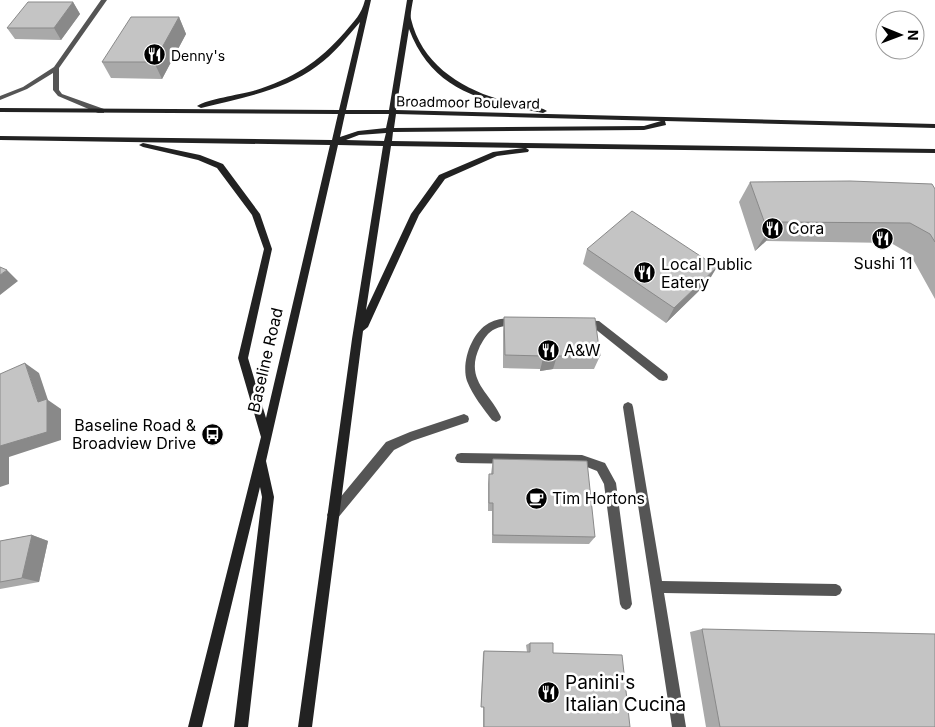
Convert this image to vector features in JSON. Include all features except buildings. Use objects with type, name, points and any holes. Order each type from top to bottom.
[{"type":"main road","name":"Baseline Road","points":[[196,727],[244,533],[260,456],[368,0]]},
{"type":"main road","points":[[305,727],[357,339],[410,0]]},
{"type":"main road","points":[[187,110],[252,93],[307,71],[331,50],[366,11]]},
{"type":"main road","points":[[407,17],[424,55],[455,84],[503,104],[576,117]]},
{"type":"main road","name":"Broadmoor Boulevard","points":[[0,110],[393,112],[935,126]]},
{"type":"main road","points":[[334,142],[358,134],[390,130],[644,128],[676,119]]},
{"type":"main road","points":[[0,138],[935,151]]},
{"type":"main road","points":[[123,141],[200,158],[220,166],[256,214],[268,249],[243,358],[266,435]]},
{"type":"main road","points":[[357,339],[416,214],[442,177],[496,154],[554,146]]},
{"type":"main road","points":[[241,727],[268,497],[260,456]]},
{"type":"lane","points":[[0,98],[25,88],[56,68],[104,0]]},
{"type":"lane","points":[[56,68],[56,90],[60,95],[100,111]]},
{"type":"lane","points":[[496,417],[473,383],[469,365],[472,353],[488,327],[500,322],[529,322]]},
{"type":"lane","points":[[567,323],[596,324],[663,377]]},
{"type":"lane","points":[[628,407],[679,727]]},
{"type":"lane","points":[[332,516],[390,446],[410,437],[464,419]]},
{"type":"lane","points":[[461,458],[582,460],[601,467],[610,482],[626,604]]},
{"type":"lane","points":[[656,587],[836,590]]},
{"type":"place","name":"Denny's","points":[[155,55]]},
{"type":"place","name":"Cora","points":[[772,228]]},
{"type":"place","name":"Sushi 11","points":[[883,239]]},
{"type":"place","name":"Local Public Eatery","points":[[645,273]]},
{"type":"place","name":"A&W","points":[[548,350]]},
{"type":"place","name":"Baseline Road & Broadview Drive","points":[[212,434]]},
{"type":"place","name":"Tim Hortons","points":[[536,498]]},
{"type":"place","name":"Panini's Italian Cucina","points":[[549,693]]}]
